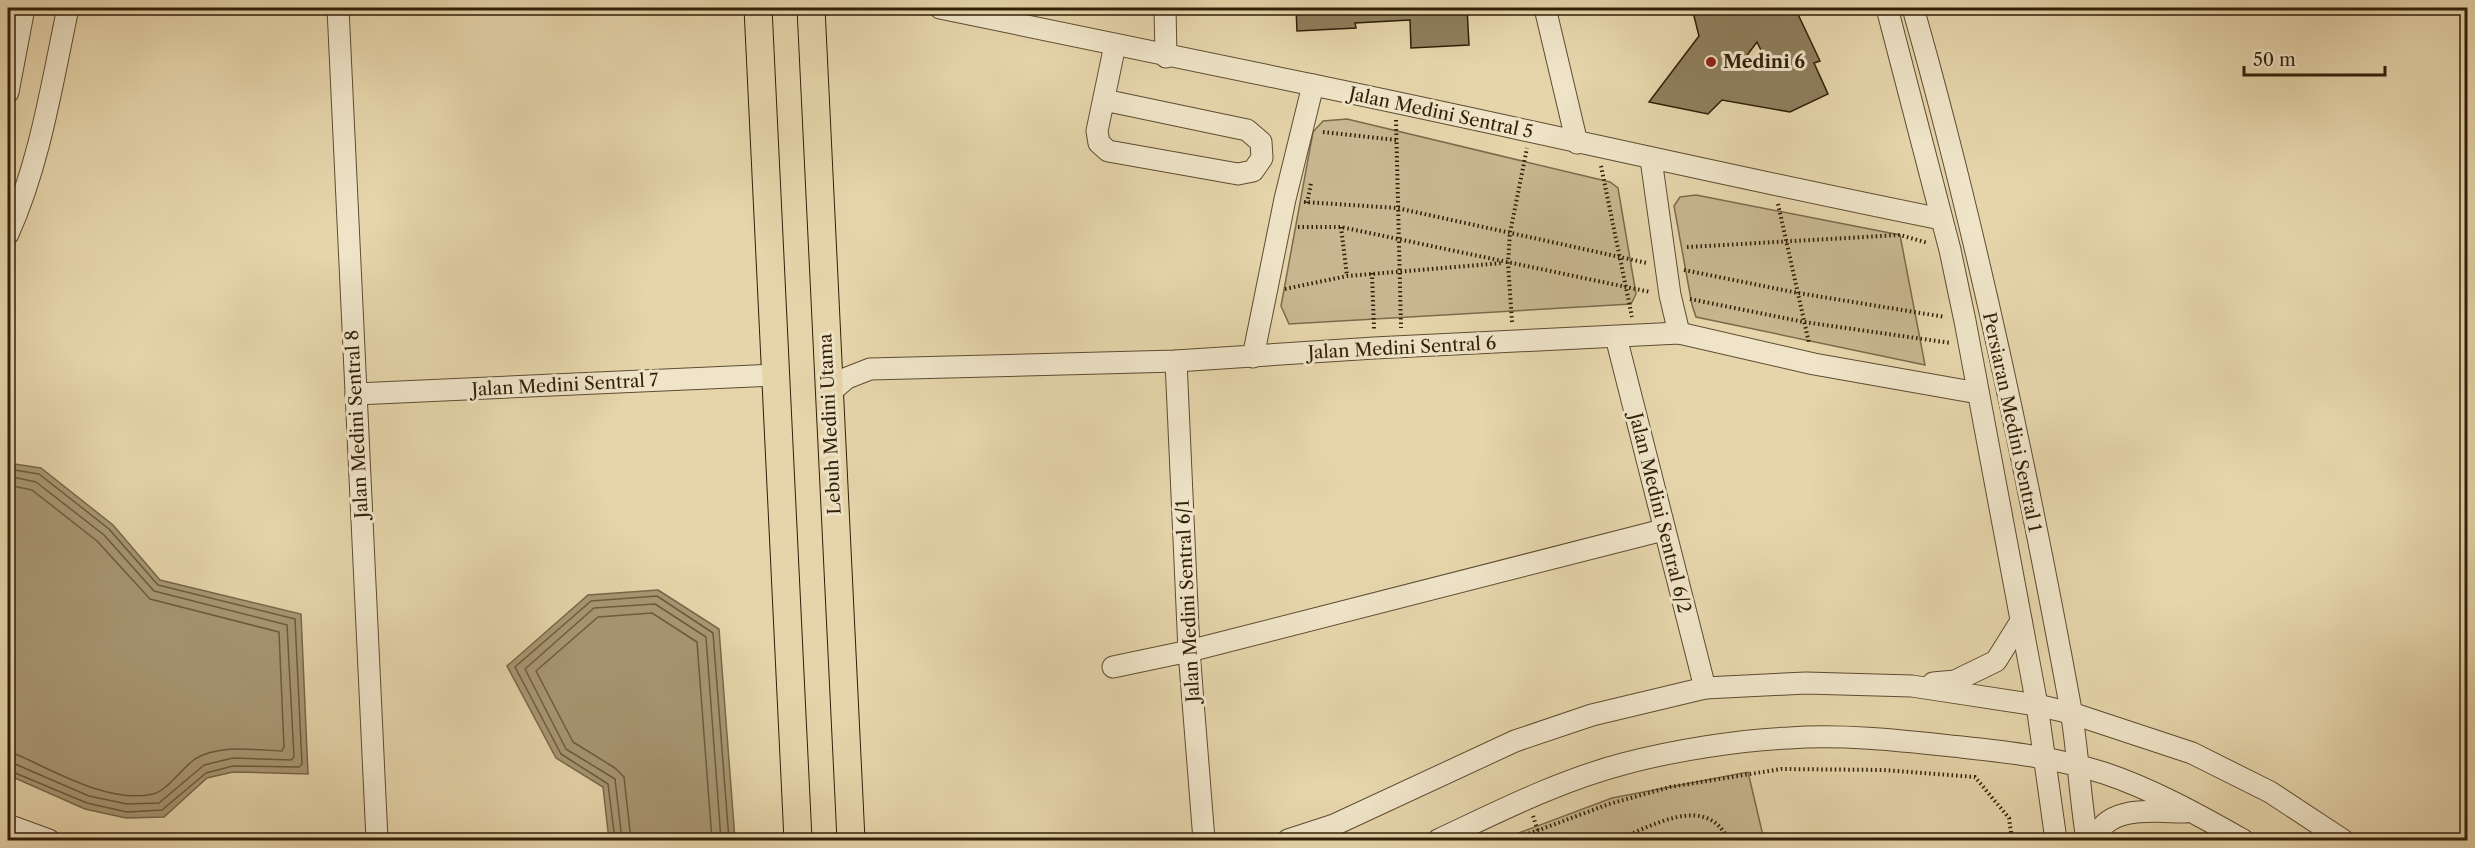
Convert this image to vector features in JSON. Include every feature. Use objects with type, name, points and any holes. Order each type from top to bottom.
[{"type":"main road","points":[[758,8],[798,840]]},
{"type":"main road","name":"Lebuh Medini Utama","points":[[811,8],[851,840]]},
{"type":"street","points":[[8,92],[24,8]]},
{"type":"street","points":[[8,234],[42,131],[68,8]]},
{"type":"street","name":"Jalan Medini Sentral 8","points":[[338,8],[377,840]]},
{"type":"street","name":"Jalan Medini Sentral 5","points":[[940,8],[1166,57],[1313,85],[1774,186],[1941,219]]},
{"type":"street","points":[[1165,8],[1166,57]]},
{"type":"street","points":[[1545,8],[1587,145]]},
{"type":"street","name":"Persiaran Medini Sentral 1","points":[[1887,8],[1950,250],[1965,321],[2037,705],[2056,840]]},
{"type":"street","name":"Persiaran Medini Sentral 1","points":[[1913,8],[1965,211],[2008,395],[2071,713],[2087,840]]},
{"type":"street","points":[[1104,100],[1247,130],[1261,142],[1262,158],[1253,171],[1238,174],[1108,150],[1099,144],[1097,131],[1115,45]]},
{"type":"street","points":[[1253,357],[1285,199],[1313,85]]},
{"type":"street","points":[[1651,159],[1670,295],[1679,333]]},
{"type":"street","name":"Jalan Medini Sentral 6","points":[[828,394],[847,378],[870,369],[1176,361],[1374,348],[1679,333],[1814,364],[1978,393]]},
{"type":"street","name":"Jalan Medini Sentral 6/2","points":[[1625,336],[1663,530],[1705,688]]},
{"type":"street","name":"Jalan Medini Sentral 6/1","points":[[1176,361],[1190,651],[1204,840]]},
{"type":"street","name":"Jalan Medini Sentral 7","points":[[356,394],[775,375]]},
{"type":"street","points":[[1113,667],[1190,651],[1663,530]]},
{"type":"street","points":[[1912,686],[1955,681],[1996,661],[2020,621]]},
{"type":"street","points":[[1288,840],[1334,825],[1515,741],[1592,715],[1705,688],[1806,683],[1912,686],[2037,705],[2071,713],[2192,753],[2270,792],[2343,840]]},
{"type":"street","points":[[1438,840],[1527,798],[1622,764],[1705,748],[1789,738],[1887,739],[2043,758],[2076,765],[2106,774],[2195,812],[2243,840]]},
{"type":"street","points":[[2095,840],[2097,834],[2115,817],[2132,812],[2195,812]]},
{"type":"street","points":[[8,825],[49,840]]},
{"type":"path","points":[[1395,103],[1401,347]]},
{"type":"path","points":[[1323,132],[1396,140]]},
{"type":"path","points":[[1513,342],[1508,263],[1510,233],[1530,133]]},
{"type":"path","points":[[1587,145],[1627,288],[1625,336]]},
{"type":"path","points":[[1307,203],[1314,173]]},
{"type":"path","points":[[1774,186],[1814,364]]},
{"type":"path","points":[[1285,199],[1307,203],[1397,208],[1667,267],[1798,293],[1965,321]]},
{"type":"path","points":[[1280,227],[1341,227],[1627,288],[1804,322],[1970,346]]},
{"type":"path","points":[[1341,227],[1347,276]]},
{"type":"path","points":[[1687,247],[1900,235],[1950,250]]},
{"type":"path","points":[[1266,293],[1347,276],[1508,263]]},
{"type":"path","points":[[1372,273],[1374,348]]},
{"type":"path","points":[[1512,840],[1609,804],[1670,787],[1792,769],[1884,770],[1975,777],[2009,818],[2012,840]]},
{"type":"path","points":[[1617,840],[1679,815],[1698,816],[1716,822],[1728,840]]},
{"type":"shaded area","points":[[1347,119],[1610,182],[1618,188],[1636,294],[1631,304],[1289,324],[1281,306],[1313,132],[1323,121]]},
{"type":"shaded area","points":[[1696,195],[1900,235],[1925,365],[1696,317],[1674,206],[1680,197]]},
{"type":"shaded area","points":[[1748,772],[1764,840],[1500,840],[1612,798]]},
{"type":"water","points":[[8,463],[41,468],[113,525],[160,580],[301,614],[308,774],[233,772],[207,778],[164,817],[126,818],[85,809],[8,775]]},
{"type":"water","points":[[658,590],[719,629],[735,840],[609,840],[603,787],[556,758],[507,666],[588,595]]},
{"type":"building","points":[[1296,8],[1467,8],[1469,45],[1411,48],[1410,20],[1355,23],[1356,28],[1297,31]]},
{"type":"building","name":"Medini 6","points":[[1692,8],[1795,8],[1820,61],[1814,63],[1828,94],[1790,112],[1722,100],[1708,114],[1649,102],[1699,36]],"holes":[[[1757,42],[1770,69],[1739,66]]]},
{"type":"place","name":"Medini 6","points":[[1711,62]]}]
